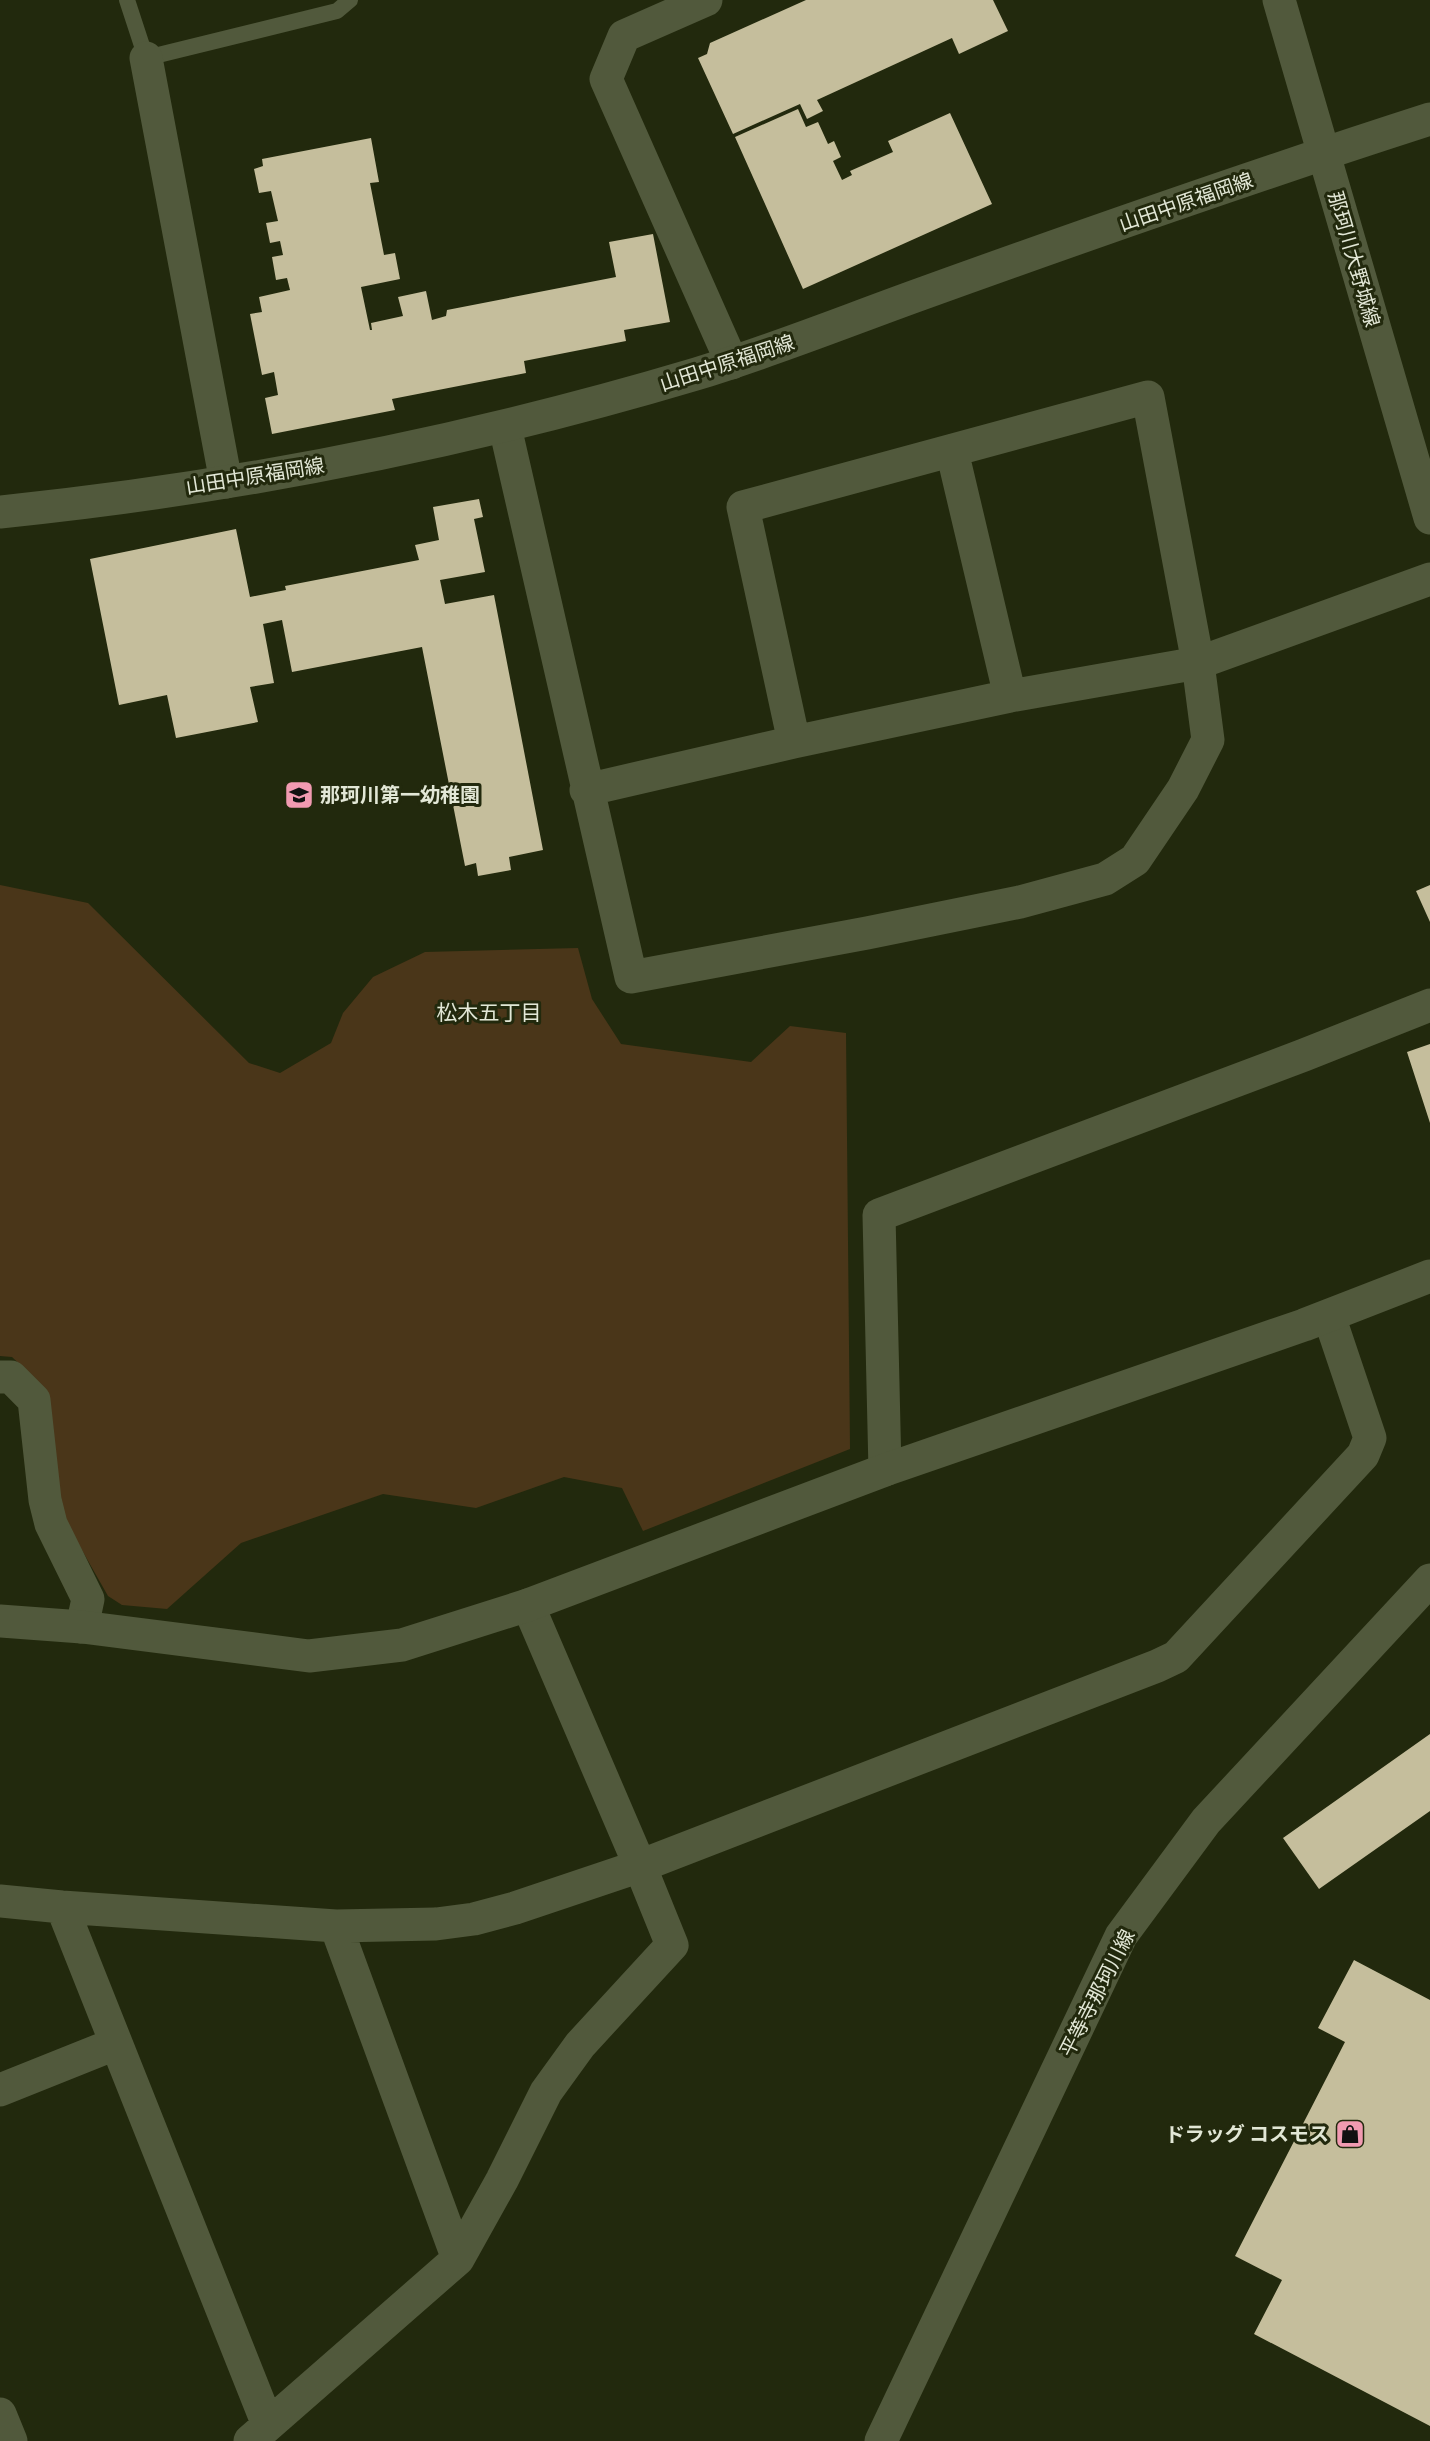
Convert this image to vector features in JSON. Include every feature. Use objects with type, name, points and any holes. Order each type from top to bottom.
[{"type":"street","points":[[706,0],[624,36],[606,80],[732,363]]},
{"type":"street","name":"那珂川大野城線","points":[[1280,0],[1430,518]]},
{"type":"street","points":[[146,57],[226,482]]},
{"type":"street","name":"山田中原福岡線","points":[[0,512],[98,502],[226,482],[410,448],[505,427],[732,363],[1323,153],[1430,119]]},
{"type":"street","points":[[505,427],[586,790],[631,977],[1020,902],[1105,879],[1135,860],[1183,789],[1208,740],[1198,663],[1148,397],[743,507],[794,742]]},
{"type":"street","points":[[952,451],[1010,696]]},
{"type":"street","points":[[586,790],[794,742],[1010,696],[1198,663],[1430,579]]},
{"type":"street","points":[[885,1470],[879,1215],[1304,1055],[1430,1005]]},
{"type":"street","points":[[0,1621],[82,1627],[309,1656],[402,1645],[528,1605],[885,1470],[1329,1316],[1430,1276]]},
{"type":"street","points":[[0,1901],[336,1926],[404,1926],[474,1919],[551,1898],[640,1866],[1157,1666],[1176,1657],[1363,1455],[1370,1438],[1329,1316]]},
{"type":"street","points":[[0,1377],[11,1377],[34,1400],[51,1524],[88,1599],[82,1627]]},
{"type":"street","name":"平等寺那珂川線","points":[[881,2441],[1121,1936],[1206,1821],[1430,1580]]},
{"type":"street","points":[[62,1907],[259,2433],[458,2259],[502,2180],[546,2091],[580,2045],[672,1945],[528,1605]]},
{"type":"street","points":[[336,1926],[458,2259]]},
{"type":"street","points":[[0,2090],[115,2044]]},
{"type":"street","points":[[0,2414],[11,2441]]},
{"type":"lane","points":[[127,0],[146,57],[337,11],[350,0]]},
{"type":"shaded area","points":[[0,885],[88,903],[249,1063],[280,1073],[331,1043],[343,1013],[373,977],[425,952],[578,948],[592,999],[621,1044],[751,1062],[790,1026],[846,1033],[850,1449],[643,1531],[622,1488],[564,1477],[476,1508],[383,1494],[241,1543],[167,1609],[122,1605],[108,1596],[62,1515],[43,1387],[12,1357],[0,1356]]},
{"type":"building","points":[[806,0],[993,0],[1008,31],[959,54],[952,38],[817,100],[823,111],[807,119],[800,104],[733,134],[698,58],[707,54],[710,43]]},
{"type":"building","points":[[798,109],[806,127],[818,122],[828,144],[834,141],[841,157],[833,161],[842,180],[852,175],[850,171],[893,152],[888,141],[950,113],[992,204],[803,289],[735,137]]},
{"type":"building","points":[[371,138],[379,182],[370,183],[384,255],[395,253],[400,279],[361,287],[370,330],[372,330],[371,323],[403,316],[398,297],[426,291],[432,320],[446,316],[447,310],[616,277],[609,242],[653,234],[670,322],[624,330],[626,341],[524,361],[526,373],[392,399],[395,410],[272,434],[265,398],[278,395],[274,372],[262,375],[250,314],[262,312],[259,297],[290,290],[287,278],[276,280],[272,257],[283,255],[280,241],[270,243],[266,223],[278,221],[271,191],[259,193],[254,169],[263,166],[262,159]]},
{"type":"building","points":[[479,499],[483,517],[474,519],[485,572],[440,580],[445,604],[494,595],[543,850],[509,857],[511,870],[478,876],[476,863],[465,866],[422,647],[292,672],[282,620],[263,624],[274,683],[250,687],[258,722],[176,738],[167,695],[119,705],[90,559],[236,529],[250,597],[286,590],[285,586],[419,560],[415,545],[439,540],[433,507]]},
{"type":"building","points":[[1430,885],[1430,922],[1416,891]]},
{"type":"building","points":[[1430,1044],[1430,1123],[1407,1052]]},
{"type":"building","points":[[1430,1734],[1430,1811],[1319,1889],[1283,1838]]},
{"type":"building","points":[[1354,1960],[1430,2000],[1430,2426],[1254,2334],[1282,2280],[1235,2256],[1345,2042],[1318,2028]]},
{"type":"place","name":"那珂川第一幼稚園","points":[[299,795]]},
{"type":"place","name":"ドラッグ コスモス","points":[[1350,2134]]},
{"type":"district","name":"松木五丁目","points":[[489,1013]]}]
